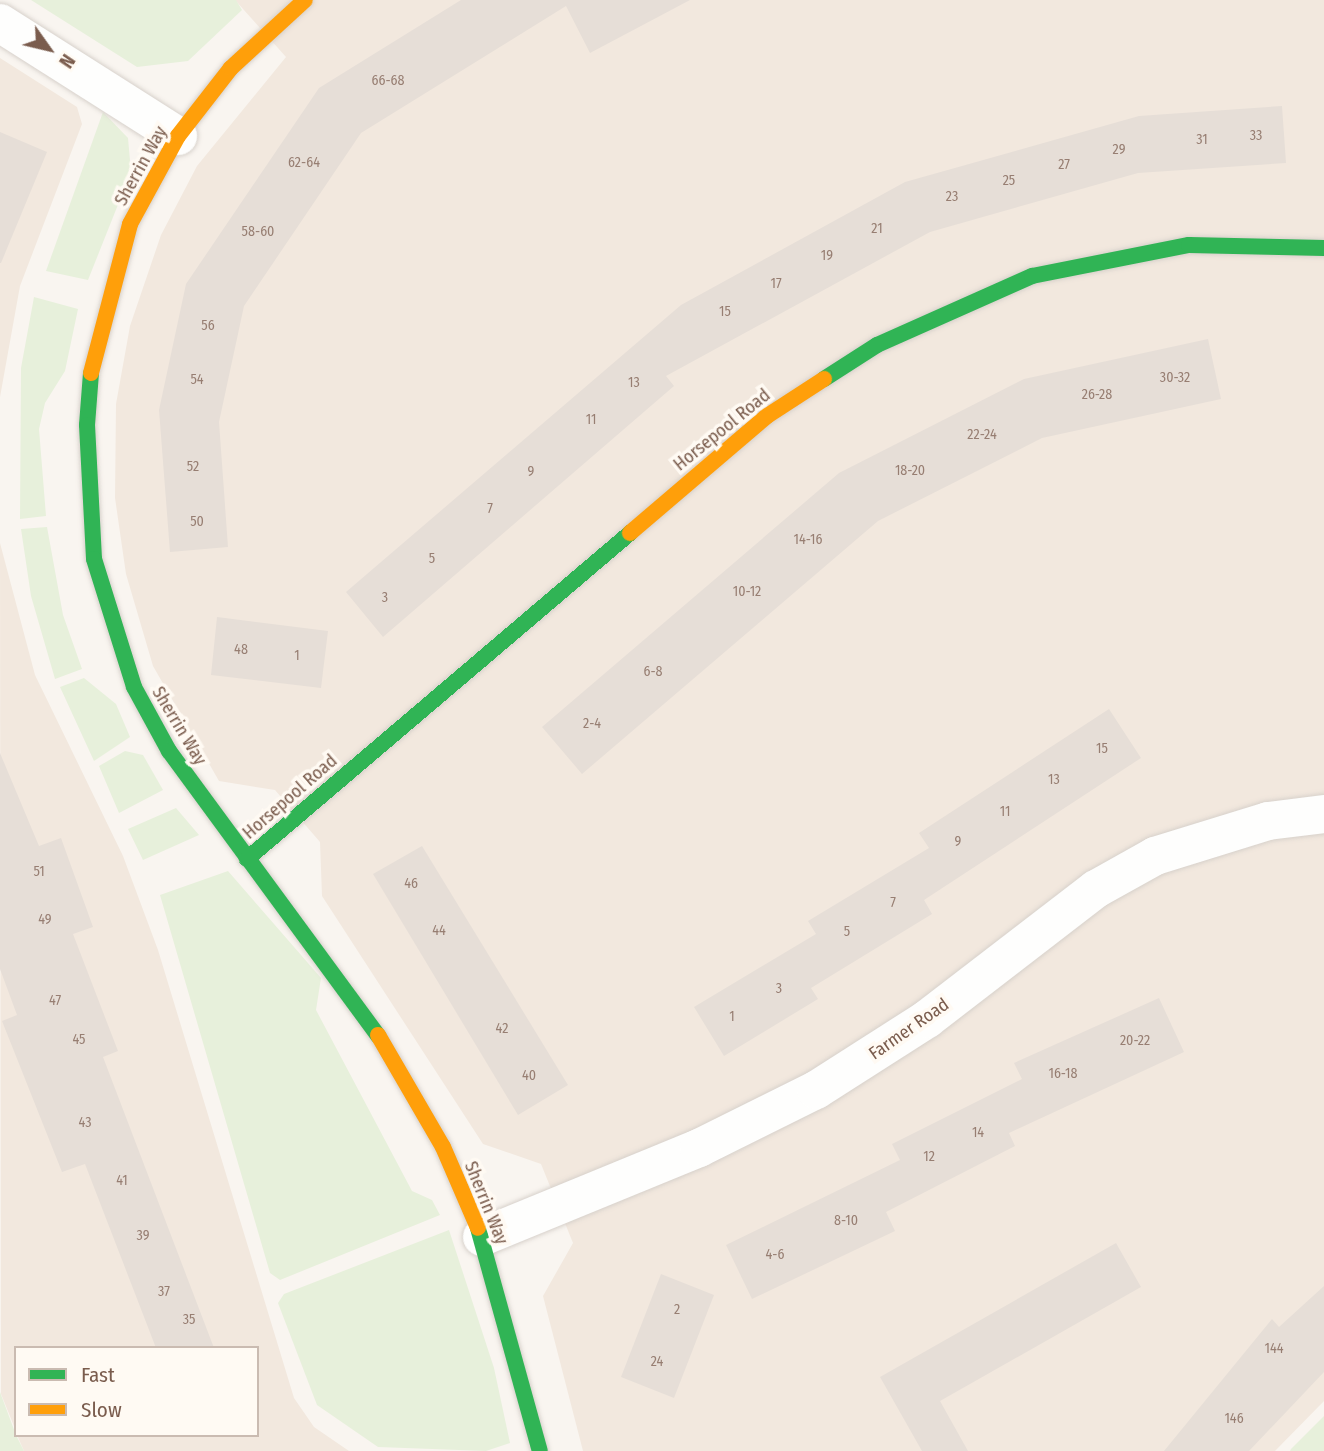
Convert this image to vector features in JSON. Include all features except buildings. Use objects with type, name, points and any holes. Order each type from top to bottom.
[{"type":"street","name":"Sherrin Way","points":[[304,0],[231,68],[178,136],[130,224],[93,351],[87,425],[94,559],[134,687],[169,751],[247,859],[358,1000],[443,1147],[482,1237],[540,1451]]},
{"type":"street","points":[[0,23],[178,136]]},
{"type":"street","name":"Horsepool Road","points":[[247,859],[767,416],[877,345],[1032,276],[1123,256],[1189,245],[1324,248]]},
{"type":"street","name":"Farmer Road","points":[[482,1237],[699,1148],[816,1090],[927,1019],[1096,888],[1155,856],[1268,821],[1324,814]]},
{"type":"shaded area","points":[[235,0],[1324,0],[1324,1401],[1275,1451],[583,1451],[543,1296],[573,1243],[541,1164],[483,1144],[322,896],[320,842],[275,790],[219,781],[153,666],[126,574],[115,498],[116,404],[130,326],[161,235],[197,166],[286,57]]},
{"type":"shaded area","points":[[0,58],[77,107],[82,124],[20,286],[0,397]]},
{"type":"shaded area","points":[[0,543],[35,675],[123,856],[158,950],[294,1398],[314,1427],[349,1451],[24,1451],[18,1437],[259,1437],[259,1346],[14,1346],[14,1426],[1,1394]]},
{"type":"green space","points":[[31,0],[236,0],[242,10],[188,61],[137,67]]},
{"type":"green space","points":[[103,112],[128,138],[131,172],[88,280],[46,271]]},
{"type":"green space","points":[[34,297],[78,309],[65,371],[45,403],[39,429],[46,516],[20,519],[21,368]]},
{"type":"green space","points":[[47,527],[63,615],[82,669],[55,679],[31,596],[21,529]]},
{"type":"green space","points":[[84,678],[116,704],[130,737],[94,761],[60,687]]},
{"type":"green space","points":[[125,751],[143,755],[163,790],[119,813],[99,766]]},
{"type":"green space","points":[[176,808],[199,835],[143,860],[128,829]]},
{"type":"green space","points":[[228,871],[321,978],[316,1010],[412,1191],[432,1200],[440,1215],[280,1280],[270,1273],[160,895]]},
{"type":"green space","points":[[449,1230],[494,1368],[510,1443],[486,1451],[378,1447],[317,1405],[278,1303],[284,1294]]},
{"type":"green space","points":[[0,1392],[14,1430],[14,1437],[17,1437],[24,1451],[0,1451]]},
{"type":"green space","points":[[1324,1416],[1324,1451],[1290,1451],[1291,1449]]},
{"type":"traffic: fast","points":[[824,379],[877,345],[1032,276],[1189,245],[1324,248]]},
{"type":"traffic: fast","points":[[91,373],[87,425],[94,559],[134,687],[169,751],[378,1035]]},
{"type":"traffic: fast","points":[[247,859],[630,533]]},
{"type":"traffic: fast","points":[[478,1228],[540,1451]]},
{"type":"traffic: slow","points":[[91,373],[130,224],[178,136],[231,68],[305,0]]},
{"type":"traffic: slow","points":[[630,533],[767,416],[824,379]]},
{"type":"traffic: slow","points":[[378,1035],[443,1147],[478,1228]]}]
